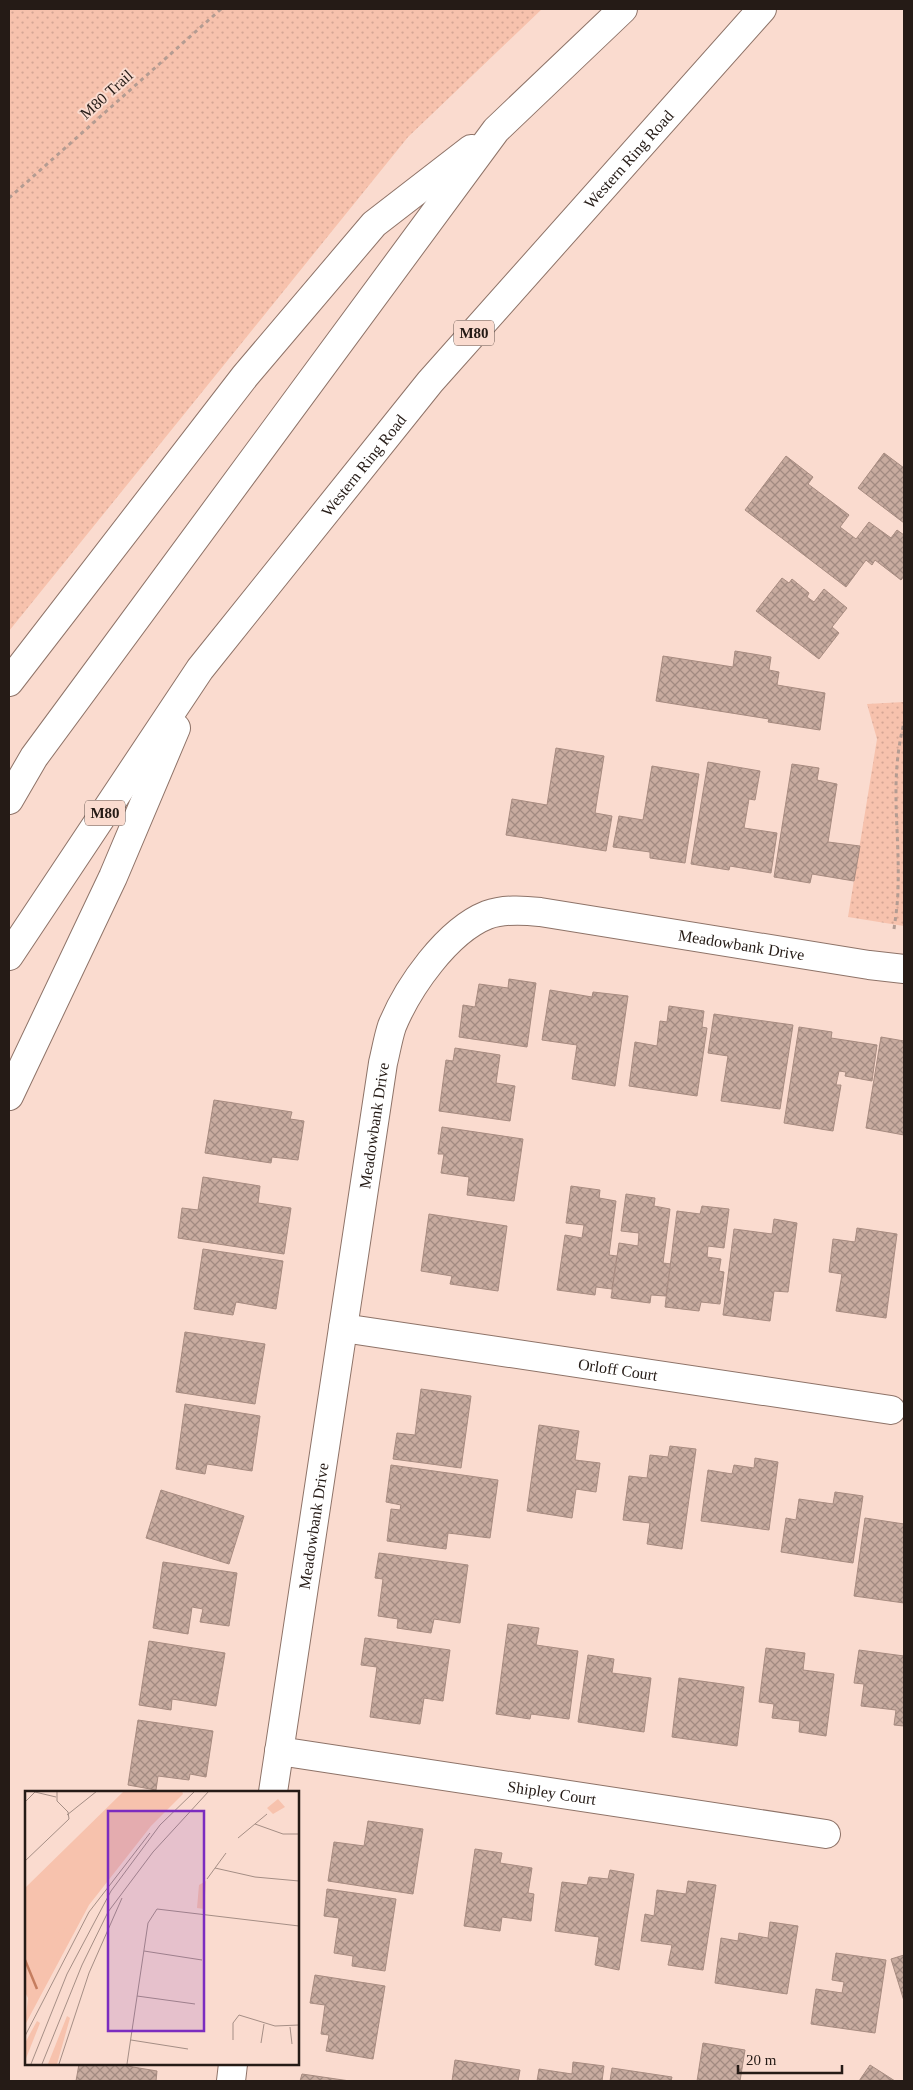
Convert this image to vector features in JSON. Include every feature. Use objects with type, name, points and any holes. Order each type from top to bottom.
[{"type":"main road","points":[[9,682],[245,376],[374,224],[496,130],[623,9]]},
{"type":"main road","name":"Western Ring Road","points":[[9,956],[200,670],[430,382],[762,9]]},
{"type":"main road","points":[[9,800],[34,757],[496,130]]},
{"type":"main road","points":[[9,1096],[113,877],[200,670]]},
{"type":"main road","name":"Meadowbank Drive","points":[[273,1791],[383,1063],[392,1027],[410,990],[445,944],[466,926],[488,915],[513,910],[540,912],[904,969]]},
{"type":"main road","name":"Orloff Court","points":[[343,1328],[892,1410]]},
{"type":"main road","name":"Shipley Court","points":[[279,1751],[826,1834]]},
{"type":"main road","points":[[230,2081],[233,2065]]},
{"type":"path","name":"M80 Trail","points":[[9,198],[221,9]]},
{"type":"path","points":[[894,929],[898,887],[895,787],[898,745],[904,723]]},
{"type":"shaded area","points":[[9,9],[542,9],[408,137],[9,631]]},
{"type":"shaded area","points":[[904,702],[904,926],[848,917],[877,739],[867,704]]},
{"type":"building","points":[[884,453],[904,468],[904,523],[858,488]]},
{"type":"building","points":[[786,456],[813,477],[808,484],[849,515],[840,527],[856,539],[869,522],[891,538],[897,530],[904,535],[904,576],[901,580],[875,560],[872,565],[866,560],[846,587],[745,510]]},
{"type":"building","points":[[782,578],[789,583],[792,579],[809,593],[807,597],[814,602],[824,589],[847,608],[832,627],[839,633],[819,659],[756,611]]},
{"type":"building","points":[[735,651],[771,657],[769,670],[779,672],[777,685],[825,693],[820,730],[768,722],[769,719],[656,701],[663,656],[733,667]]},
{"type":"building","points":[[556,748],[604,756],[595,813],[612,816],[606,851],[506,835],[512,799],[547,805]]},
{"type":"building","points":[[708,762],[760,771],[755,800],[749,799],[744,828],[777,833],[771,873],[730,866],[729,870],[691,864]]},
{"type":"building","points":[[792,764],[819,768],[817,780],[837,784],[828,842],[860,846],[854,881],[812,874],[810,883],[774,877]]},
{"type":"building","points":[[652,766],[699,774],[685,863],[650,858],[650,852],[613,847],[619,816],[643,820]]},
{"type":"building","points":[[509,979],[536,983],[527,1047],[459,1037],[463,1005],[475,1007],[479,984],[508,988]]},
{"type":"building","points":[[550,990],[592,997],[593,992],[628,996],[615,1086],[572,1079],[577,1045],[542,1040]]},
{"type":"building","points":[[669,1006],[704,1011],[702,1027],[707,1028],[697,1096],[629,1086],[635,1042],[657,1046],[660,1021],[667,1022]]},
{"type":"building","points":[[714,1014],[793,1025],[780,1109],[721,1101],[728,1056],[708,1053]]},
{"type":"building","points":[[799,1027],[832,1032],[831,1038],[877,1045],[872,1081],[845,1076],[846,1072],[839,1071],[836,1085],[841,1085],[833,1131],[784,1123]]},
{"type":"building","points":[[881,1037],[904,1041],[904,1135],[866,1128]]},
{"type":"building","points":[[455,1048],[500,1055],[496,1083],[515,1086],[510,1121],[439,1111],[446,1060],[453,1061]]},
{"type":"building","points":[[214,1100],[292,1112],[290,1119],[304,1121],[298,1160],[272,1157],[271,1163],[205,1153]]},
{"type":"building","points":[[442,1127],[523,1139],[514,1201],[467,1195],[469,1177],[441,1173],[444,1154],[438,1154]]},
{"type":"building","points":[[203,1177],[260,1186],[258,1203],[291,1208],[284,1254],[178,1238],[182,1208],[198,1210]]},
{"type":"building","points":[[571,1186],[600,1190],[599,1198],[616,1201],[609,1255],[617,1256],[612,1289],[596,1287],[595,1295],[557,1290],[565,1235],[582,1238],[584,1225],[566,1223]]},
{"type":"building","points":[[626,1194],[655,1198],[654,1206],[670,1209],[663,1263],[671,1264],[666,1296],[651,1295],[650,1303],[611,1298],[619,1243],[638,1246],[639,1233],[621,1231]]},
{"type":"building","points":[[702,1206],[729,1209],[724,1248],[708,1246],[707,1257],[721,1259],[719,1271],[724,1272],[720,1304],[701,1302],[699,1311],[665,1307],[677,1211],[700,1214]]},
{"type":"building","points":[[429,1214],[507,1226],[498,1291],[450,1284],[452,1276],[421,1271]]},
{"type":"building","points":[[774,1219],[797,1223],[788,1292],[774,1291],[770,1321],[723,1315],[734,1229],[772,1234]]},
{"type":"building","points":[[857,1228],[897,1234],[886,1318],[836,1311],[842,1274],[829,1272],[833,1239],[855,1242]]},
{"type":"building","points":[[203,1249],[283,1261],[276,1309],[236,1302],[233,1315],[194,1309]]},
{"type":"building","points":[[185,1332],[265,1344],[255,1404],[176,1392]]},
{"type":"building","points":[[421,1389],[471,1396],[461,1468],[393,1459],[397,1433],[415,1435]]},
{"type":"building","points":[[185,1404],[260,1416],[252,1471],[207,1464],[205,1474],[176,1469]]},
{"type":"building","points":[[539,1425],[579,1431],[575,1460],[600,1463],[596,1492],[576,1489],[572,1518],[527,1511]]},
{"type":"building","points":[[670,1446],[696,1449],[682,1549],[647,1544],[650,1523],[623,1520],[629,1476],[647,1478],[650,1455],[668,1457]]},
{"type":"building","points":[[755,1458],[778,1462],[769,1530],[701,1521],[708,1470],[732,1474],[734,1465],[754,1468]]},
{"type":"building","points":[[391,1465],[498,1480],[490,1538],[448,1533],[446,1549],[387,1541],[391,1509],[400,1510],[401,1505],[386,1502]]},
{"type":"building","points":[[161,1490],[244,1516],[229,1564],[146,1538]]},
{"type":"building","points":[[835,1492],[863,1496],[853,1563],[781,1552],[786,1518],[796,1520],[799,1499],[833,1504]]},
{"type":"building","points":[[865,1518],[904,1524],[904,1603],[854,1596]]},
{"type":"building","points":[[379,1553],[468,1565],[460,1623],[434,1619],[431,1633],[397,1628],[398,1619],[378,1616],[383,1579],[375,1578]]},
{"type":"building","points":[[163,1562],[237,1573],[229,1626],[200,1622],[203,1609],[192,1607],[188,1634],[153,1628]]},
{"type":"building","points":[[508,1624],[539,1628],[536,1645],[578,1651],[569,1719],[531,1714],[530,1719],[496,1714]]},
{"type":"building","points":[[365,1638],[450,1650],[443,1701],[424,1698],[420,1724],[370,1717],[377,1667],[361,1665]]},
{"type":"building","points":[[149,1641],[225,1653],[216,1706],[172,1699],[171,1710],[139,1705]]},
{"type":"building","points":[[766,1648],[805,1653],[803,1670],[834,1674],[826,1736],[799,1732],[800,1721],[772,1718],[774,1704],[759,1702]]},
{"type":"building","points":[[859,1650],[904,1656],[904,1726],[894,1725],[896,1710],[861,1706],[864,1684],[854,1683]]},
{"type":"building","points":[[588,1655],[614,1659],[612,1673],[651,1678],[644,1732],[578,1722]]},
{"type":"building","points":[[679,1678],[744,1687],[737,1746],[672,1737]]},
{"type":"building","points":[[138,1720],[213,1731],[206,1777],[190,1774],[189,1780],[158,1776],[156,1790],[128,1785]]},
{"type":"building","points":[[368,1821],[423,1829],[413,1894],[328,1881],[334,1842],[364,1846]]},
{"type":"building","points":[[475,1849],[502,1853],[500,1863],[532,1868],[528,1893],[534,1894],[531,1921],[502,1917],[500,1931],[464,1926]]},
{"type":"building","points":[[610,1870],[634,1874],[619,1970],[595,1965],[599,1937],[555,1931],[562,1882],[587,1885],[589,1877],[608,1879]]},
{"type":"building","points":[[688,1881],[716,1885],[703,1970],[668,1965],[672,1945],[641,1941],[645,1914],[654,1916],[657,1890],[686,1894]]},
{"type":"building","points":[[327,1889],[396,1899],[385,1971],[352,1966],[353,1956],[334,1953],[339,1918],[324,1916]]},
{"type":"building","points":[[770,1922],[798,1926],[787,1994],[715,1983],[721,1938],[738,1941],[739,1933],[768,1938]]},
{"type":"building","points":[[836,1953],[886,1960],[875,2033],[811,2024],[816,1989],[842,1993],[844,1982],[832,1980]]},
{"type":"building","points":[[904,1955],[904,2001],[891,1959]]},
{"type":"building","points":[[315,1975],[385,1986],[373,2059],[326,2051],[329,2035],[321,2034],[325,2005],[310,2003]]},
{"type":"building","points":[[703,2043],[745,2050],[740,2081],[697,2081]]},
{"type":"building","points":[[455,2060],[520,2070],[518,2081],[452,2081]]},
{"type":"building","points":[[573,2062],[604,2066],[602,2081],[537,2081],[539,2069],[572,2074]]},
{"type":"building","points":[[79,2065],[127,2065],[157,2071],[156,2081],[76,2081]]},
{"type":"building","points":[[870,2065],[895,2081],[859,2081]]},
{"type":"building","points":[[612,2068],[672,2077],[671,2081],[610,2081]]},
{"type":"building","points":[[302,2074],[350,2081],[300,2081]]}]
